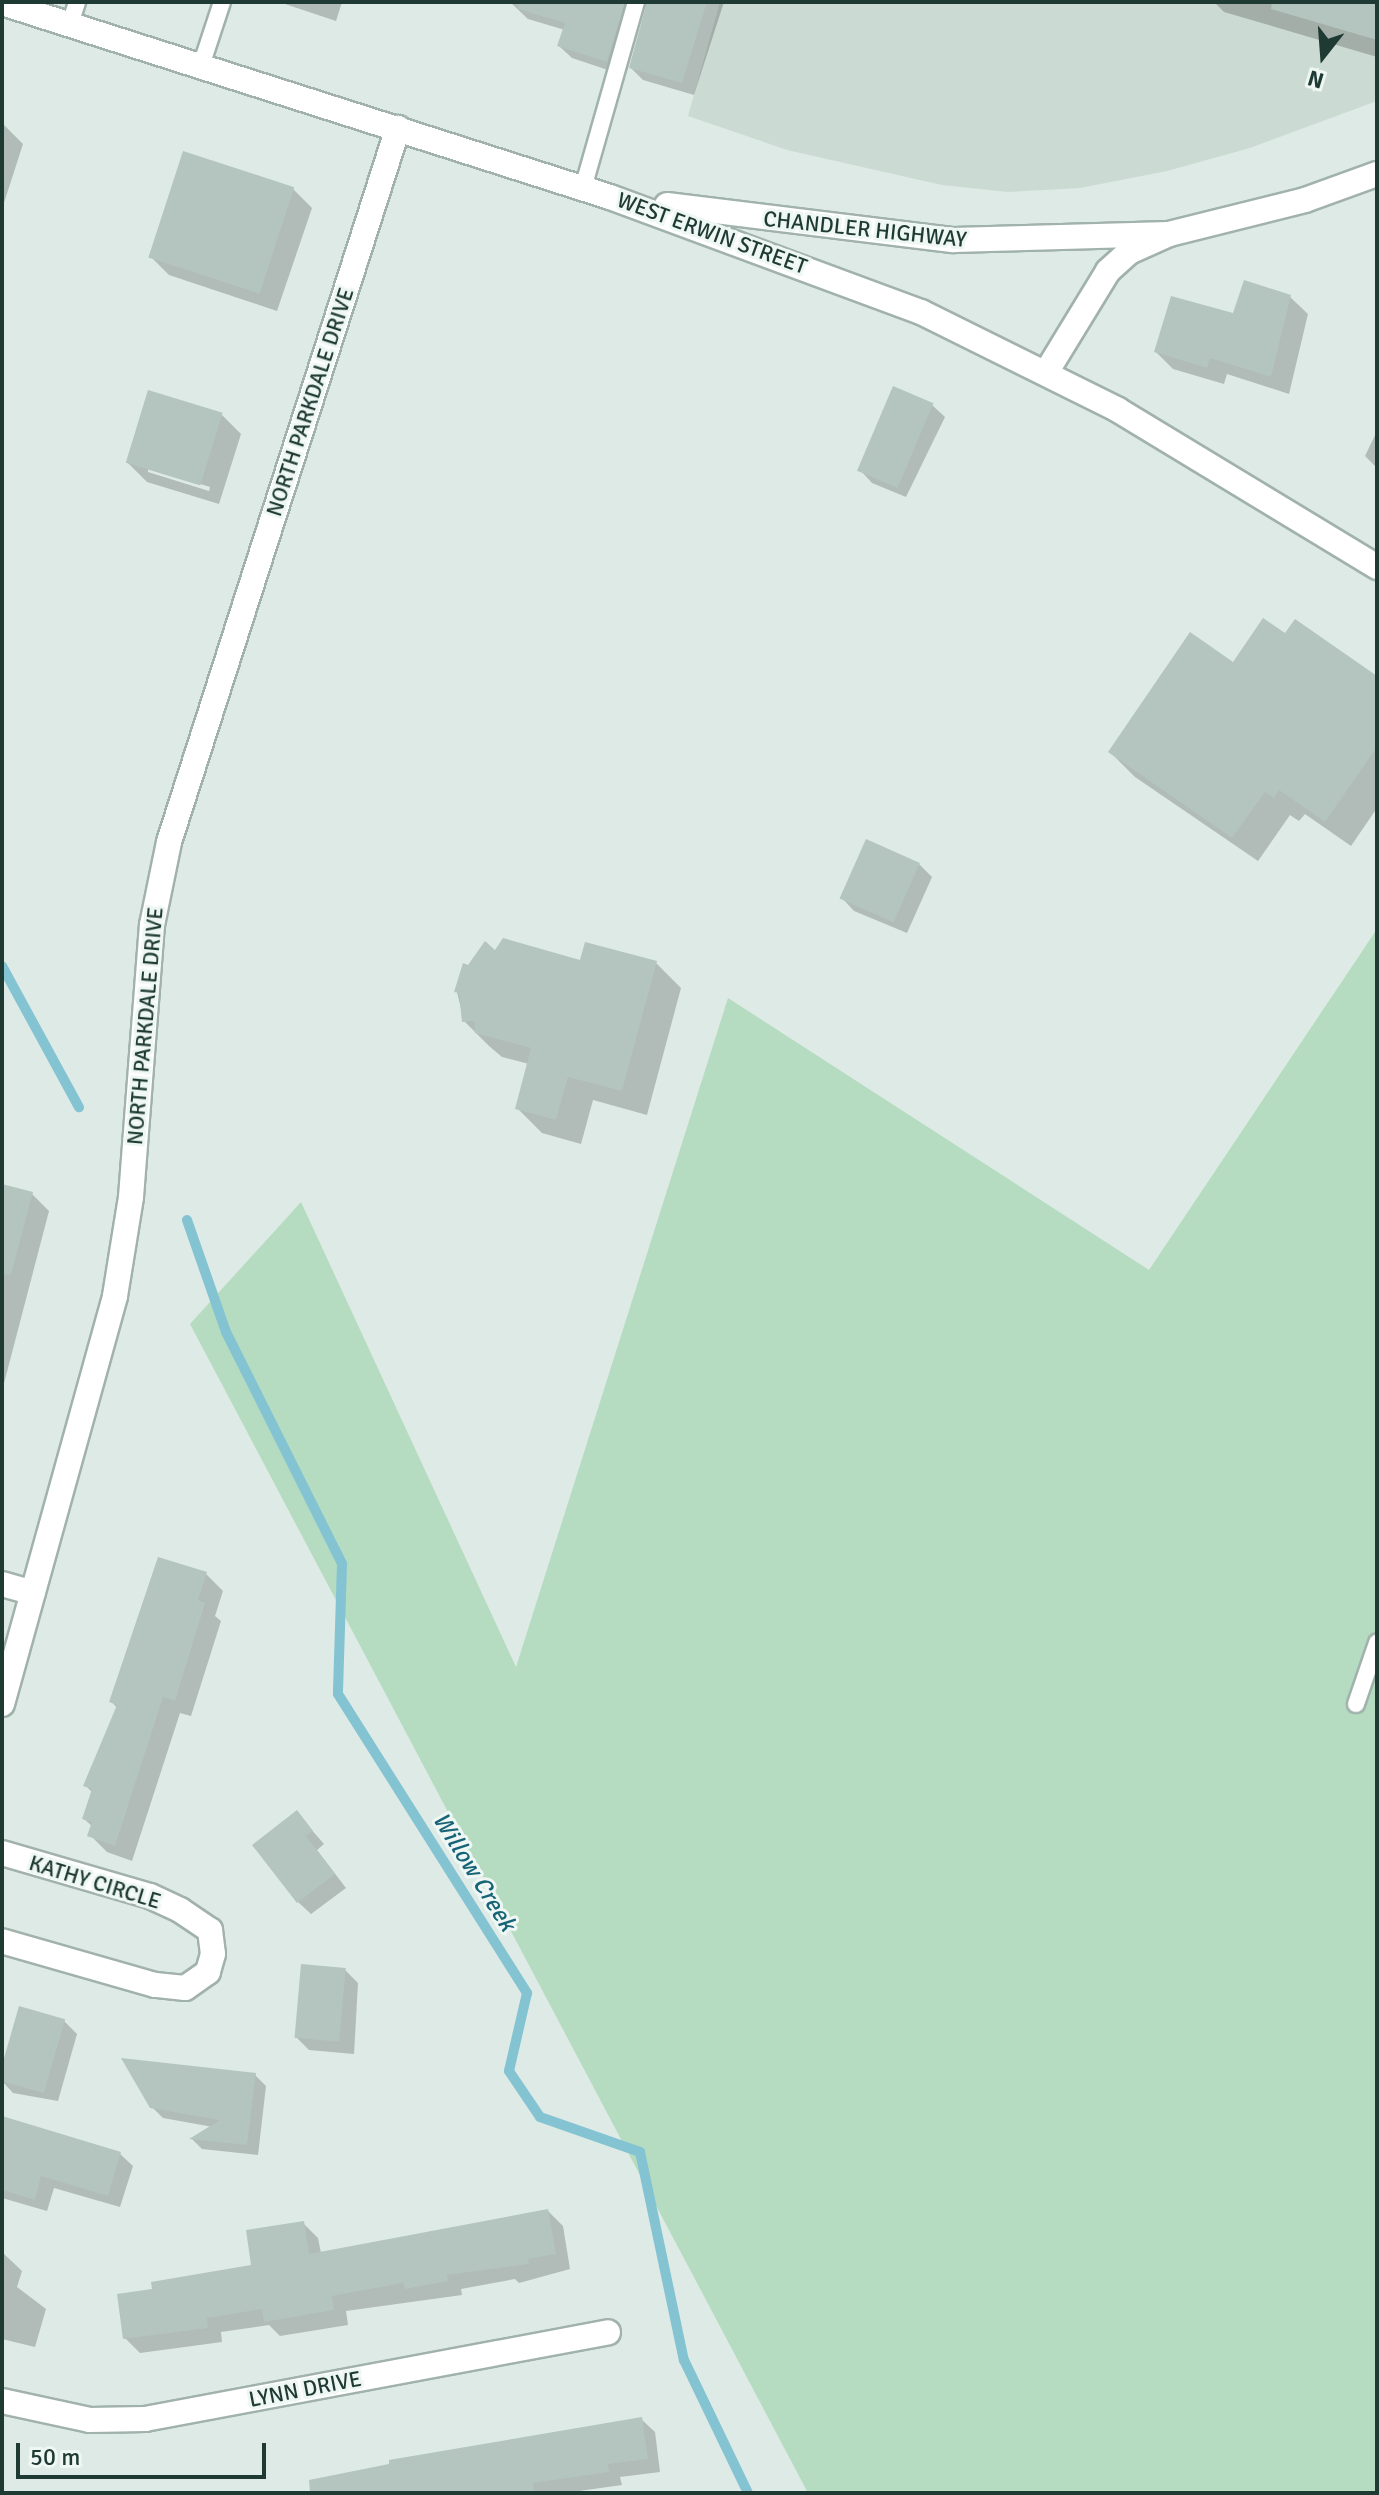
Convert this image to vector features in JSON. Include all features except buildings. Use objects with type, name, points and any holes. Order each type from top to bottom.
[{"type":"street","name":"WEST ERWIN STREET","points":[[2,3],[74,13],[201,66],[610,197],[907,307],[1047,371],[1193,452],[1377,567]]},
{"type":"street","name":"NORTH PARKDALE DRIVE","points":[[2,1704],[115,1296],[131,1197],[152,925],[169,842],[398,128]]},
{"type":"street","name":"CHANDLER HIGHWAY","points":[[1047,371],[1108,271],[1129,252],[1169,234],[1305,200],[1377,174]]},
{"type":"street","name":"CHANDLER HIGHWAY","points":[[610,197],[902,237],[1001,241],[1169,234]]},
{"type":"street","points":[[2,1584],[33,1593]]},
{"type":"street","name":"KATHY CIRCLE","points":[[2,1853],[170,1905],[210,1930],[213,1954],[208,1972],[185,1988],[155,1985],[2,1941]]},
{"type":"street","name":"LYNN DRIVE","points":[[2,2401],[90,2420],[145,2419],[608,2332]]},
{"type":"lane","points":[[201,66],[222,2]]},
{"type":"lane","points":[[583,188],[636,2]]},
{"type":"lane","points":[[1356,1704],[1377,1643]]},
{"type":"shaded area","points":[[720,2],[1377,2],[1377,101],[1250,148],[1167,171],[1080,188],[1008,192],[942,185],[787,150],[688,116]]},
{"type":"green space","points":[[1377,929],[1377,2493],[808,2493],[190,1324],[301,1202],[516,1667],[728,998],[1149,1270]]},
{"type":"waterway","name":"Willow Creek","points":[[2,966],[79,1107]]},
{"type":"waterway","name":"Willow Creek","points":[[187,1220],[226,1332],[342,1564],[338,1694],[527,1993],[509,2071],[540,2117],[640,2152],[684,2360],[748,2493]]}]
